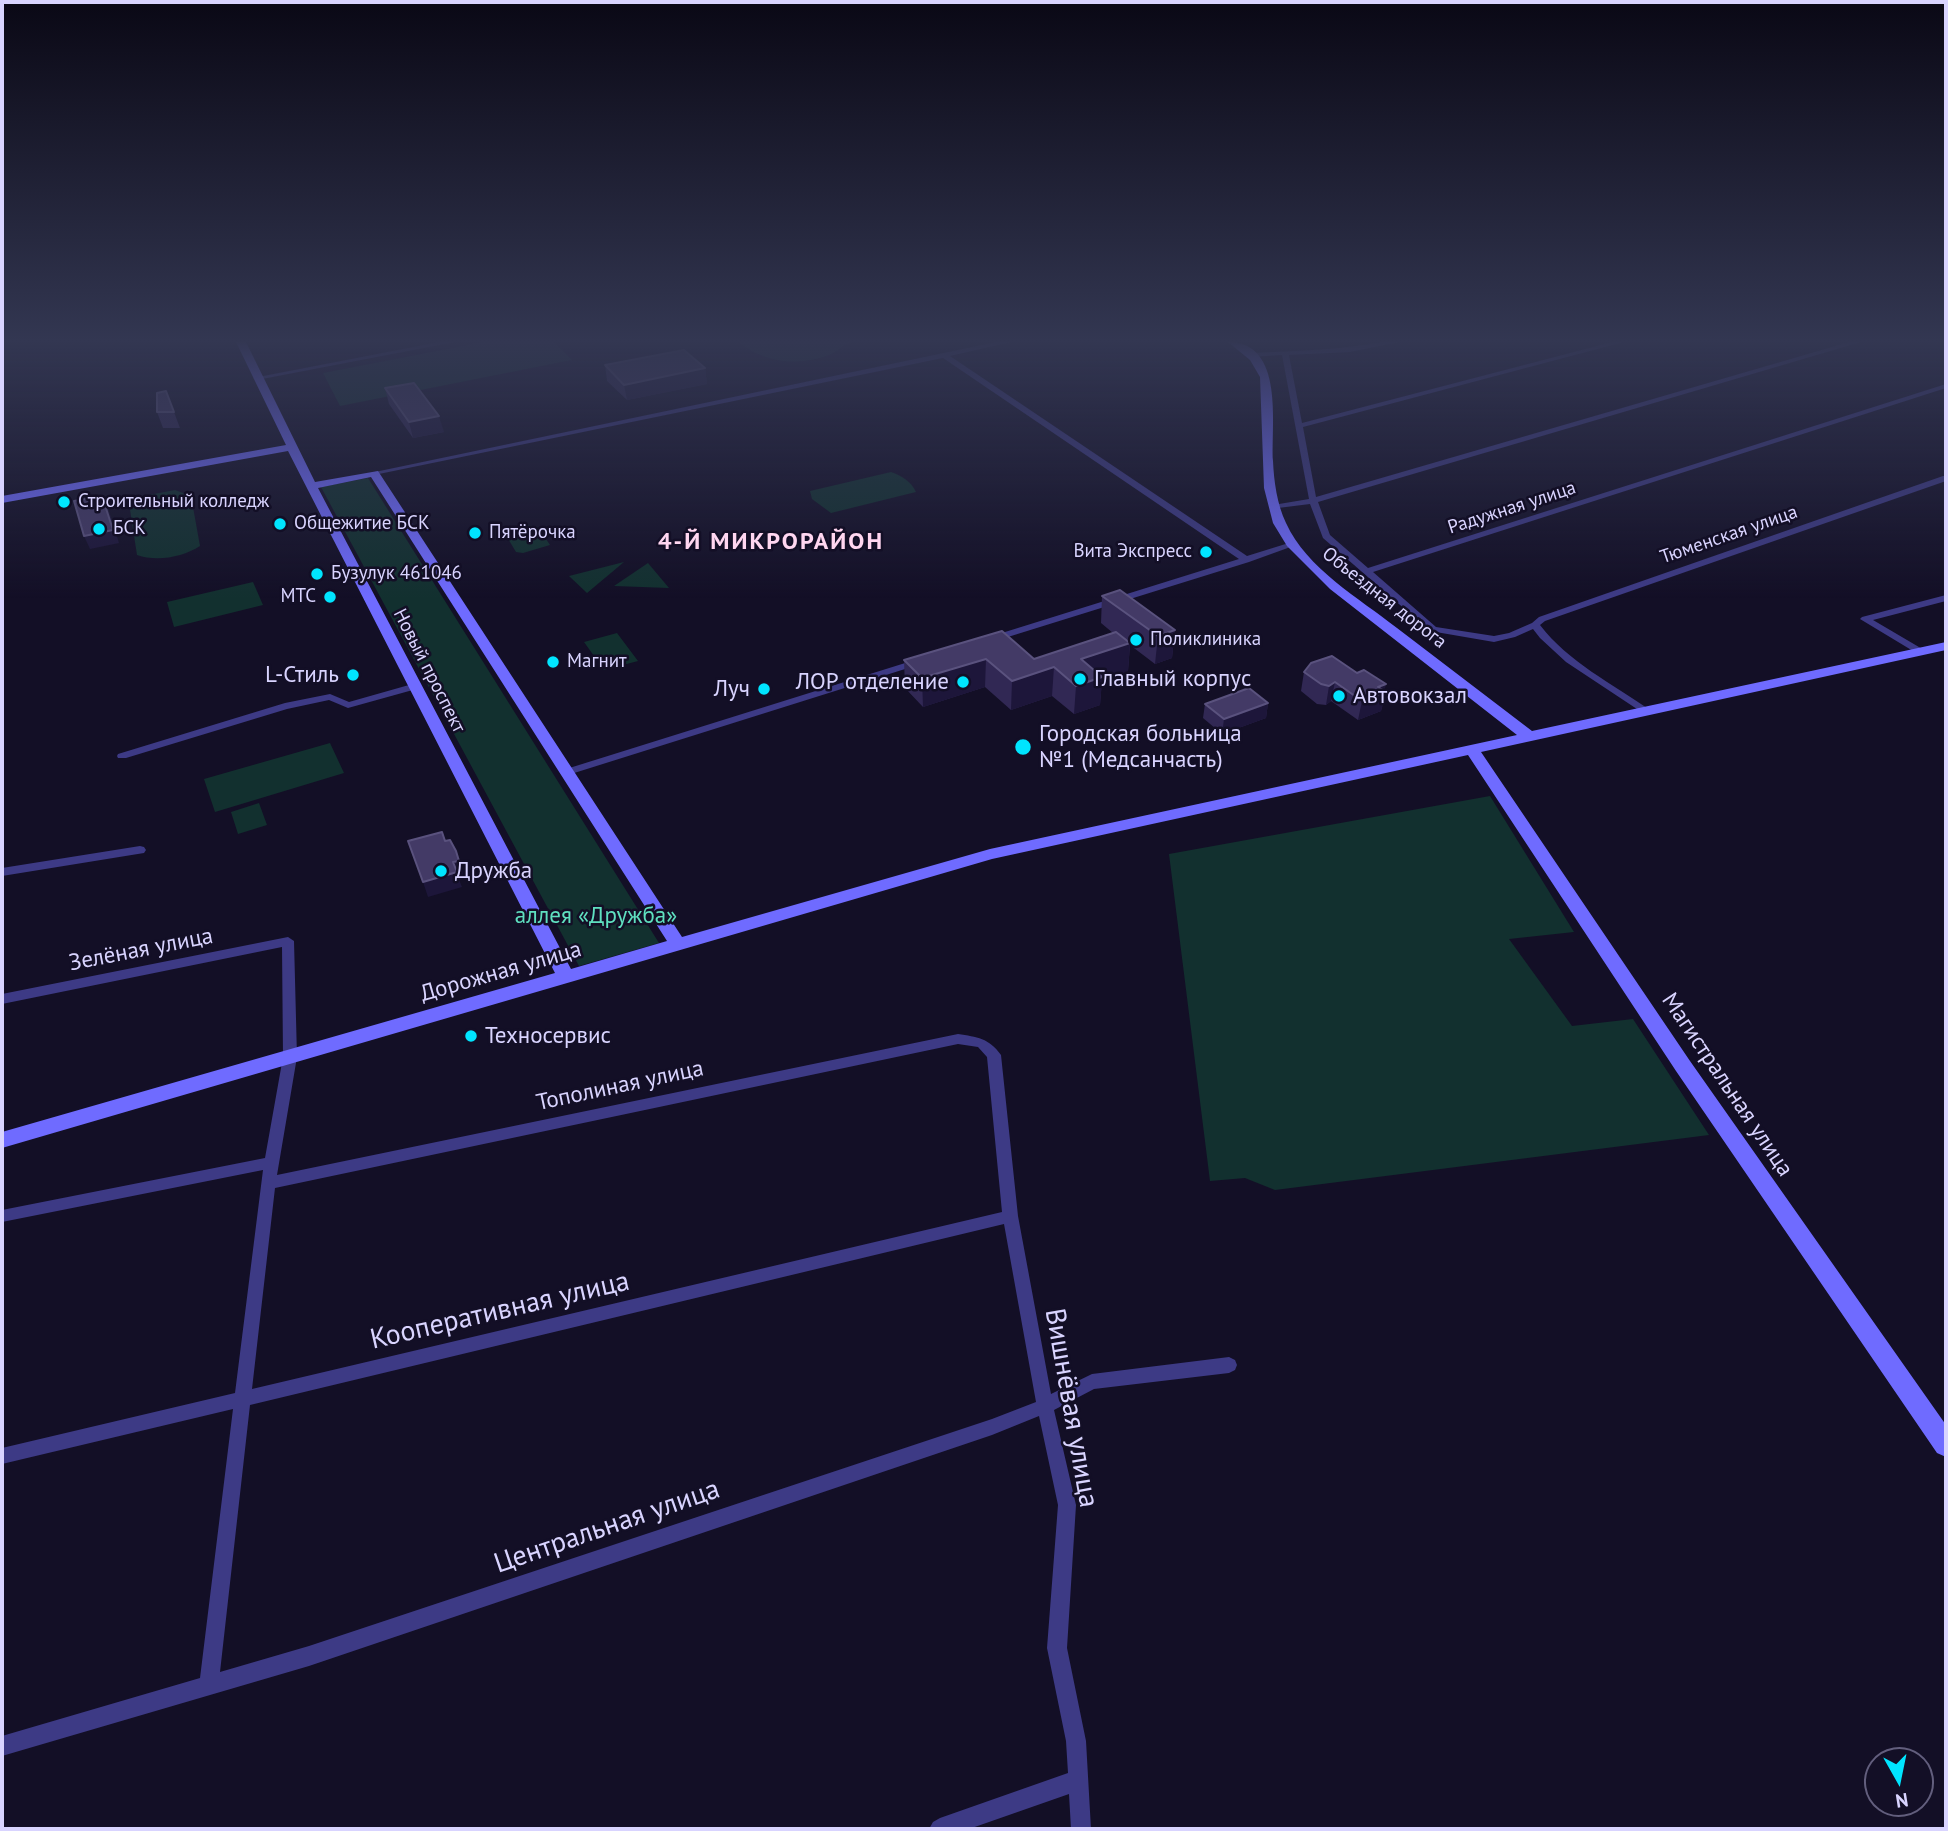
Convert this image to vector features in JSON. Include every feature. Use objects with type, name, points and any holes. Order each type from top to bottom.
[{"type":"street","name":"Новый проспект","points":[[282,427],[567,978]]},
{"type":"street","points":[[311,486],[596,427]]},
{"type":"street","points":[[1051,427],[1247,560]]},
{"type":"street","name":"Объездная дорога","points":[[1267,427],[1273,507],[1292,545],[1315,570],[1530,737]]},
{"type":"street","name":"Тюменская улица","points":[[1298,427],[1313,500],[1326,536],[1433,629],[1494,639],[1537,630],[1542,619],[1946,478]]},
{"type":"street","points":[[1273,507],[1313,500],[1563,427]]},
{"type":"street","name":"Радужная улица","points":[[1367,571],[1816,427]]},
{"type":"street","points":[[2,500],[292,447]]},
{"type":"street","points":[[374,473],[679,946]]},
{"type":"street","points":[[978,644],[1292,545]]},
{"type":"street","points":[[1921,652],[1865,619],[1946,598]]},
{"type":"street","points":[[1537,630],[1646,712]]},
{"type":"street","name":"Дорожная улица","points":[[2,1140],[990,854],[1946,646]]},
{"type":"street","points":[[567,772],[926,660]]},
{"type":"street","points":[[122,756],[285,706],[330,697],[348,705],[416,686]]},
{"type":"street","name":"Магистральная улица","points":[[1472,750],[1683,1066],[1946,1446]]},
{"type":"street","points":[[2,872],[140,850]]},
{"type":"street","name":"Зелёная улица","points":[[2,999],[288,942],[290,1057]]},
{"type":"street","name":"Тополиная улица","points":[[268,1183],[958,1039],[982,1043]]},
{"type":"street","name":"Вишнёвая улица","points":[[982,1043],[994,1055],[1010,1216],[1045,1406],[1067,1505],[1057,1648],[1076,1741],[1081,1829]]},
{"type":"street","points":[[209,1685],[268,1183],[290,1057]]},
{"type":"street","points":[[2,1216],[271,1163]]},
{"type":"street","name":"Кооперативная улица","points":[[2,1456],[1010,1216]]},
{"type":"street","name":"Центральная улица","points":[[2,1746],[309,1656],[992,1427],[1045,1406],[1092,1382],[1229,1364]]},
{"type":"street","points":[[940,1829],[1078,1780]]},
{"type":"green space","points":[[891,472],[906,479],[916,492],[831,513],[812,499],[810,491]]},
{"type":"green space","name":"аллея «Дружба»","points":[[368,478],[659,943],[579,966],[321,487]]},
{"type":"green space","points":[[175,490],[191,496],[200,546],[170,557],[137,555],[129,503],[138,497]]},
{"type":"green space","points":[[528,525],[538,527],[550,545],[523,553],[516,552],[504,532]]},
{"type":"green space","points":[[624,562],[587,593],[569,576]]},
{"type":"green space","points":[[648,563],[669,588],[614,586]]},
{"type":"green space","points":[[253,582],[263,605],[174,627],[167,602]]},
{"type":"green space","points":[[617,633],[638,661],[604,670],[584,642]]},
{"type":"green space","points":[[330,743],[344,773],[215,812],[204,779]]},
{"type":"green space","points":[[1490,796],[1574,932],[1509,939],[1572,1026],[1633,1019],[1709,1135],[1275,1190],[1245,1178],[1210,1181],[1169,854]]},
{"type":"green space","points":[[259,803],[267,825],[238,834],[231,812]]},
{"type":"building","points":[[102,496],[113,530],[84,536],[74,501]]},
{"type":"building","points":[[1120,590],[1175,630],[1158,636],[1102,596]]},
{"type":"building","points":[[1002,631],[1034,659],[1116,632],[1130,643],[1081,659],[1102,677],[1076,686],[1054,667],[1012,681],[986,659],[922,678],[904,660]]},
{"type":"building","points":[[1332,656],[1357,673],[1364,670],[1386,684],[1378,687],[1386,692],[1362,701],[1335,682],[1329,686],[1321,684],[1304,672],[1311,663]]},
{"type":"building","points":[[1249,688],[1268,703],[1224,719],[1205,704]]},
{"type":"building","points":[[442,832],[445,841],[450,840],[456,851],[459,861],[453,862],[457,872],[423,882],[408,841]]},
{"type":"place","name":"Строительный колледж","points":[[64,502]]},
{"type":"place","name":"Общежитие БСК","points":[[280,524]]},
{"type":"place","name":"БСК","points":[[99,529]]},
{"type":"place","name":"Пятёрочка","points":[[475,533]]},
{"type":"place","name":"Вита Экспресс","points":[[1206,552]]},
{"type":"place","name":"Бузулук 461046","points":[[317,574]]},
{"type":"place","name":"МТС","points":[[330,597]]},
{"type":"place","name":"Поликлиника","points":[[1136,640]]},
{"type":"place","name":"Магнит","points":[[553,662]]},
{"type":"place","name":"L-Стиль","points":[[353,675]]},
{"type":"place","name":"Главный корпус","points":[[1080,679]]},
{"type":"place","name":"ЛОР отделение","points":[[963,682]]},
{"type":"place","name":"Луч","points":[[764,689]]},
{"type":"place","name":"Автовокзал","points":[[1339,696]]},
{"type":"place","name":"Городская больница №1 (Медсанчасть)","points":[[1023,747]]},
{"type":"place","name":"Дружба","points":[[441,871]]},
{"type":"place","name":"Техносервис","points":[[471,1036]]},
{"type":"district","name":"4-Й МИКРОРАЙОН","points":[[771,542]]}]
